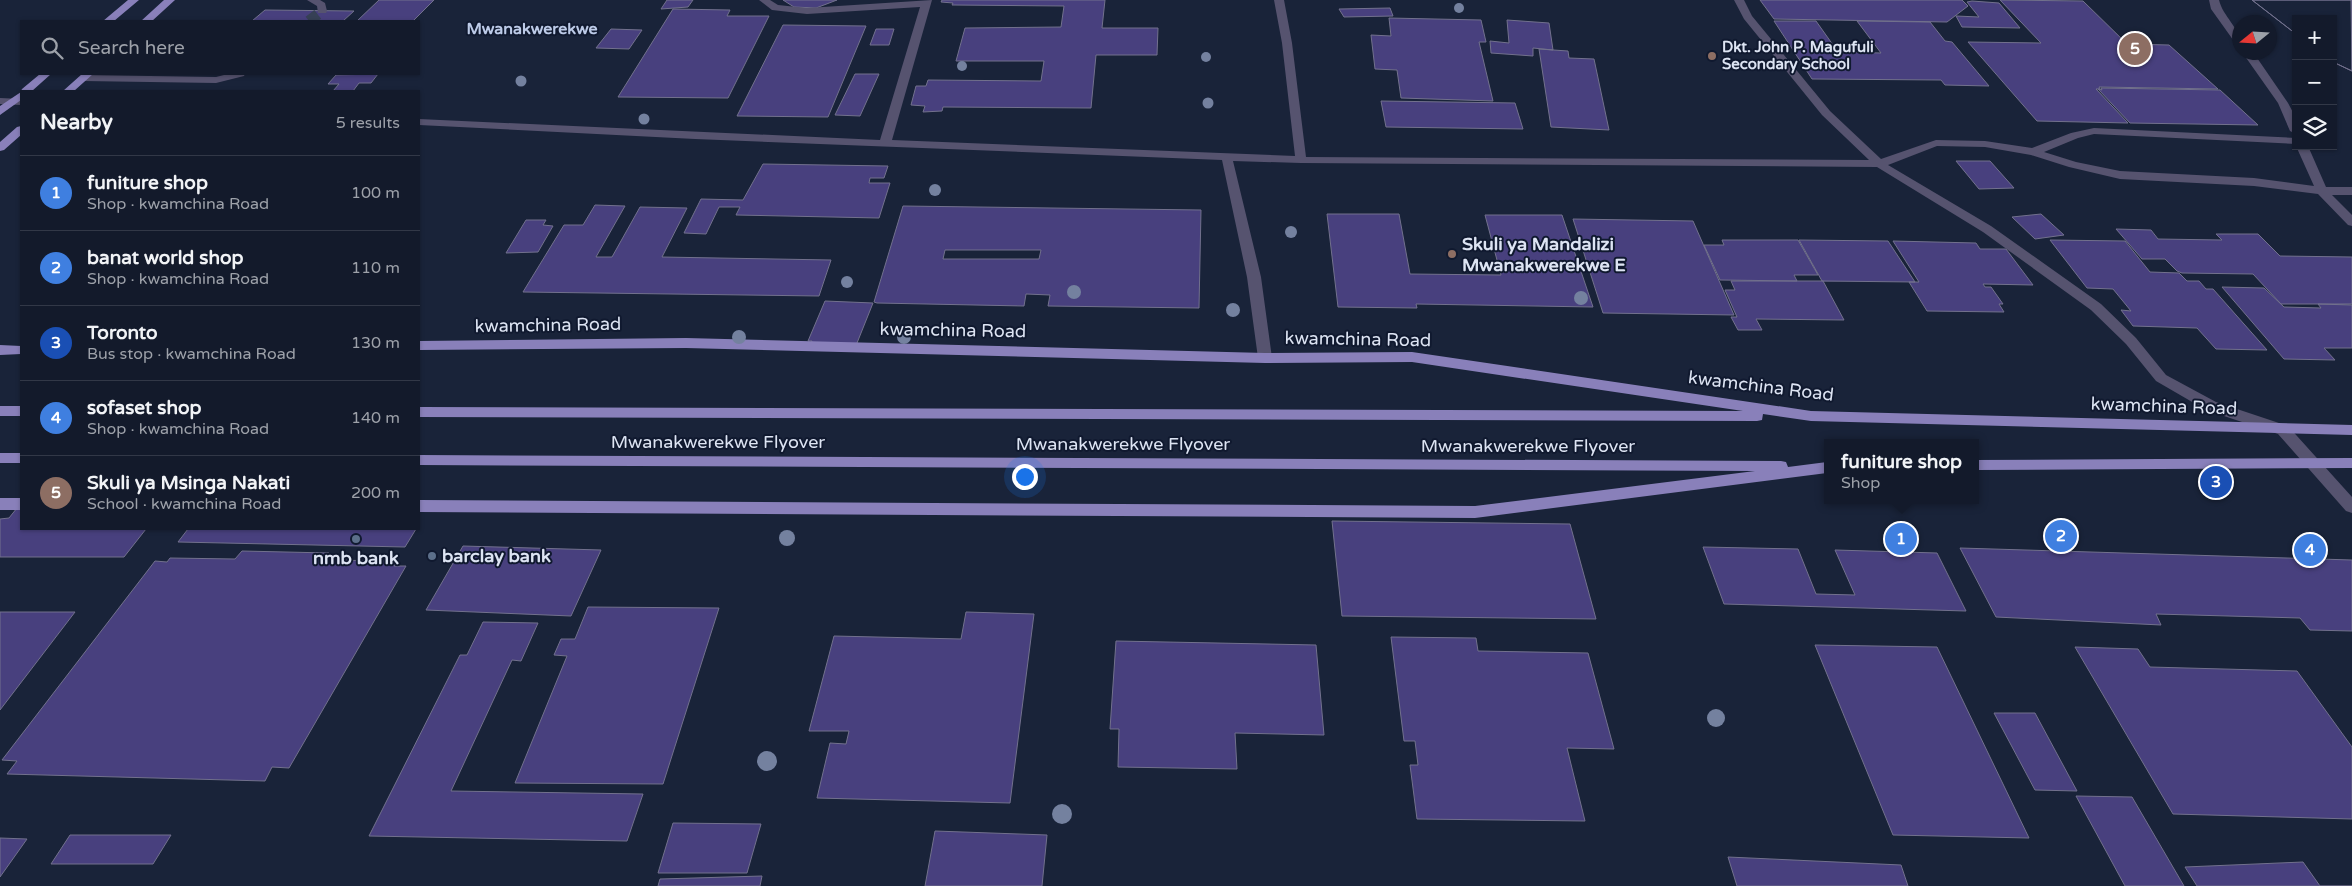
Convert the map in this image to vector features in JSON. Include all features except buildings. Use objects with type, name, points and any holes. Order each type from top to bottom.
[{"type":"main road","points":[[109,20],[134,0]]},
{"type":"main road","points":[[147,20],[170,0]]},
{"type":"main road","points":[[27,90],[45,75]]},
{"type":"main road","points":[[69,90],[85,76]]},
{"type":"main road","points":[[0,112],[19,99]]},
{"type":"main road","points":[[0,148],[20,130]]},
{"type":"main road","name":"kwamchina Road","points":[[420,346],[686,344],[1265,358],[1412,357],[1811,416],[2283,430],[2352,430]]},
{"type":"main road","points":[[0,350],[20,350]]},
{"type":"main road","points":[[0,411],[20,411]]},
{"type":"main road","name":"Mwanakwerekwe Flyover","points":[[420,412],[1811,416]]},
{"type":"main road","points":[[0,458],[20,458]]},
{"type":"main road","name":"Mwanakwerekwe Flyover","points":[[420,460],[1824,467]]},
{"type":"main road","points":[[1979,465],[2352,463]]},
{"type":"main road","points":[[420,506],[1474,512],[1824,467]]},
{"type":"main road","points":[[0,504],[20,504]]},
{"type":"street","points":[[312,0],[322,6],[322,10]]},
{"type":"street","points":[[764,0],[775,8],[807,11],[926,2],[885,144]]},
{"type":"street","points":[[1279,0],[1287,43],[1301,160]]},
{"type":"street","points":[[1740,0],[1748,17],[1826,113],[1879,164],[1987,230],[2096,308],[2131,341],[2160,378],[2211,406],[2283,430],[2352,507]]},
{"type":"street","points":[[2214,0],[2216,9],[2232,31]]},
{"type":"street","points":[[2253,60],[2283,104],[2292,123]]},
{"type":"street","points":[[85,76],[216,80],[236,75]]},
{"type":"street","points":[[0,101],[19,99]]},
{"type":"street","points":[[420,122],[885,144],[1301,160],[1879,164],[1936,143],[1985,144],[2033,152],[2073,165],[2120,175],[2254,182],[2322,191],[2352,191]]},
{"type":"street","points":[[2033,152],[2075,134],[2094,131],[2292,141]]},
{"type":"street","points":[[2304,150],[2322,191],[2352,222]]},
{"type":"street","points":[[1227,158],[1254,277],[1265,358]]},
{"type":"tunnel","points":[[310,20],[322,11]]},
{"type":"place","name":"Skuli ya Msinga Nakati","points":[[2135,49]]},
{"type":"place","name":"Dkt. John P. Magufuli Secondary School","points":[[1712,56]]},
{"type":"place","name":"Skuli ya Mandalizi Mwanakwerekwe E","points":[[1452,254]]},
{"type":"place","name":"Toronto","points":[[2216,482]]},
{"type":"place","name":"banat world shop","points":[[2061,536]]},
{"type":"place","name":"nmb bank","points":[[356,539]]},
{"type":"place","name":"funiture shop","points":[[1901,539]]},
{"type":"place","name":"sofaset shop","points":[[2310,550]]},
{"type":"place","name":"barclay bank","points":[[432,556]]},
{"type":"district","name":"Mwanakwerekwe","points":[[532,28]]}]
